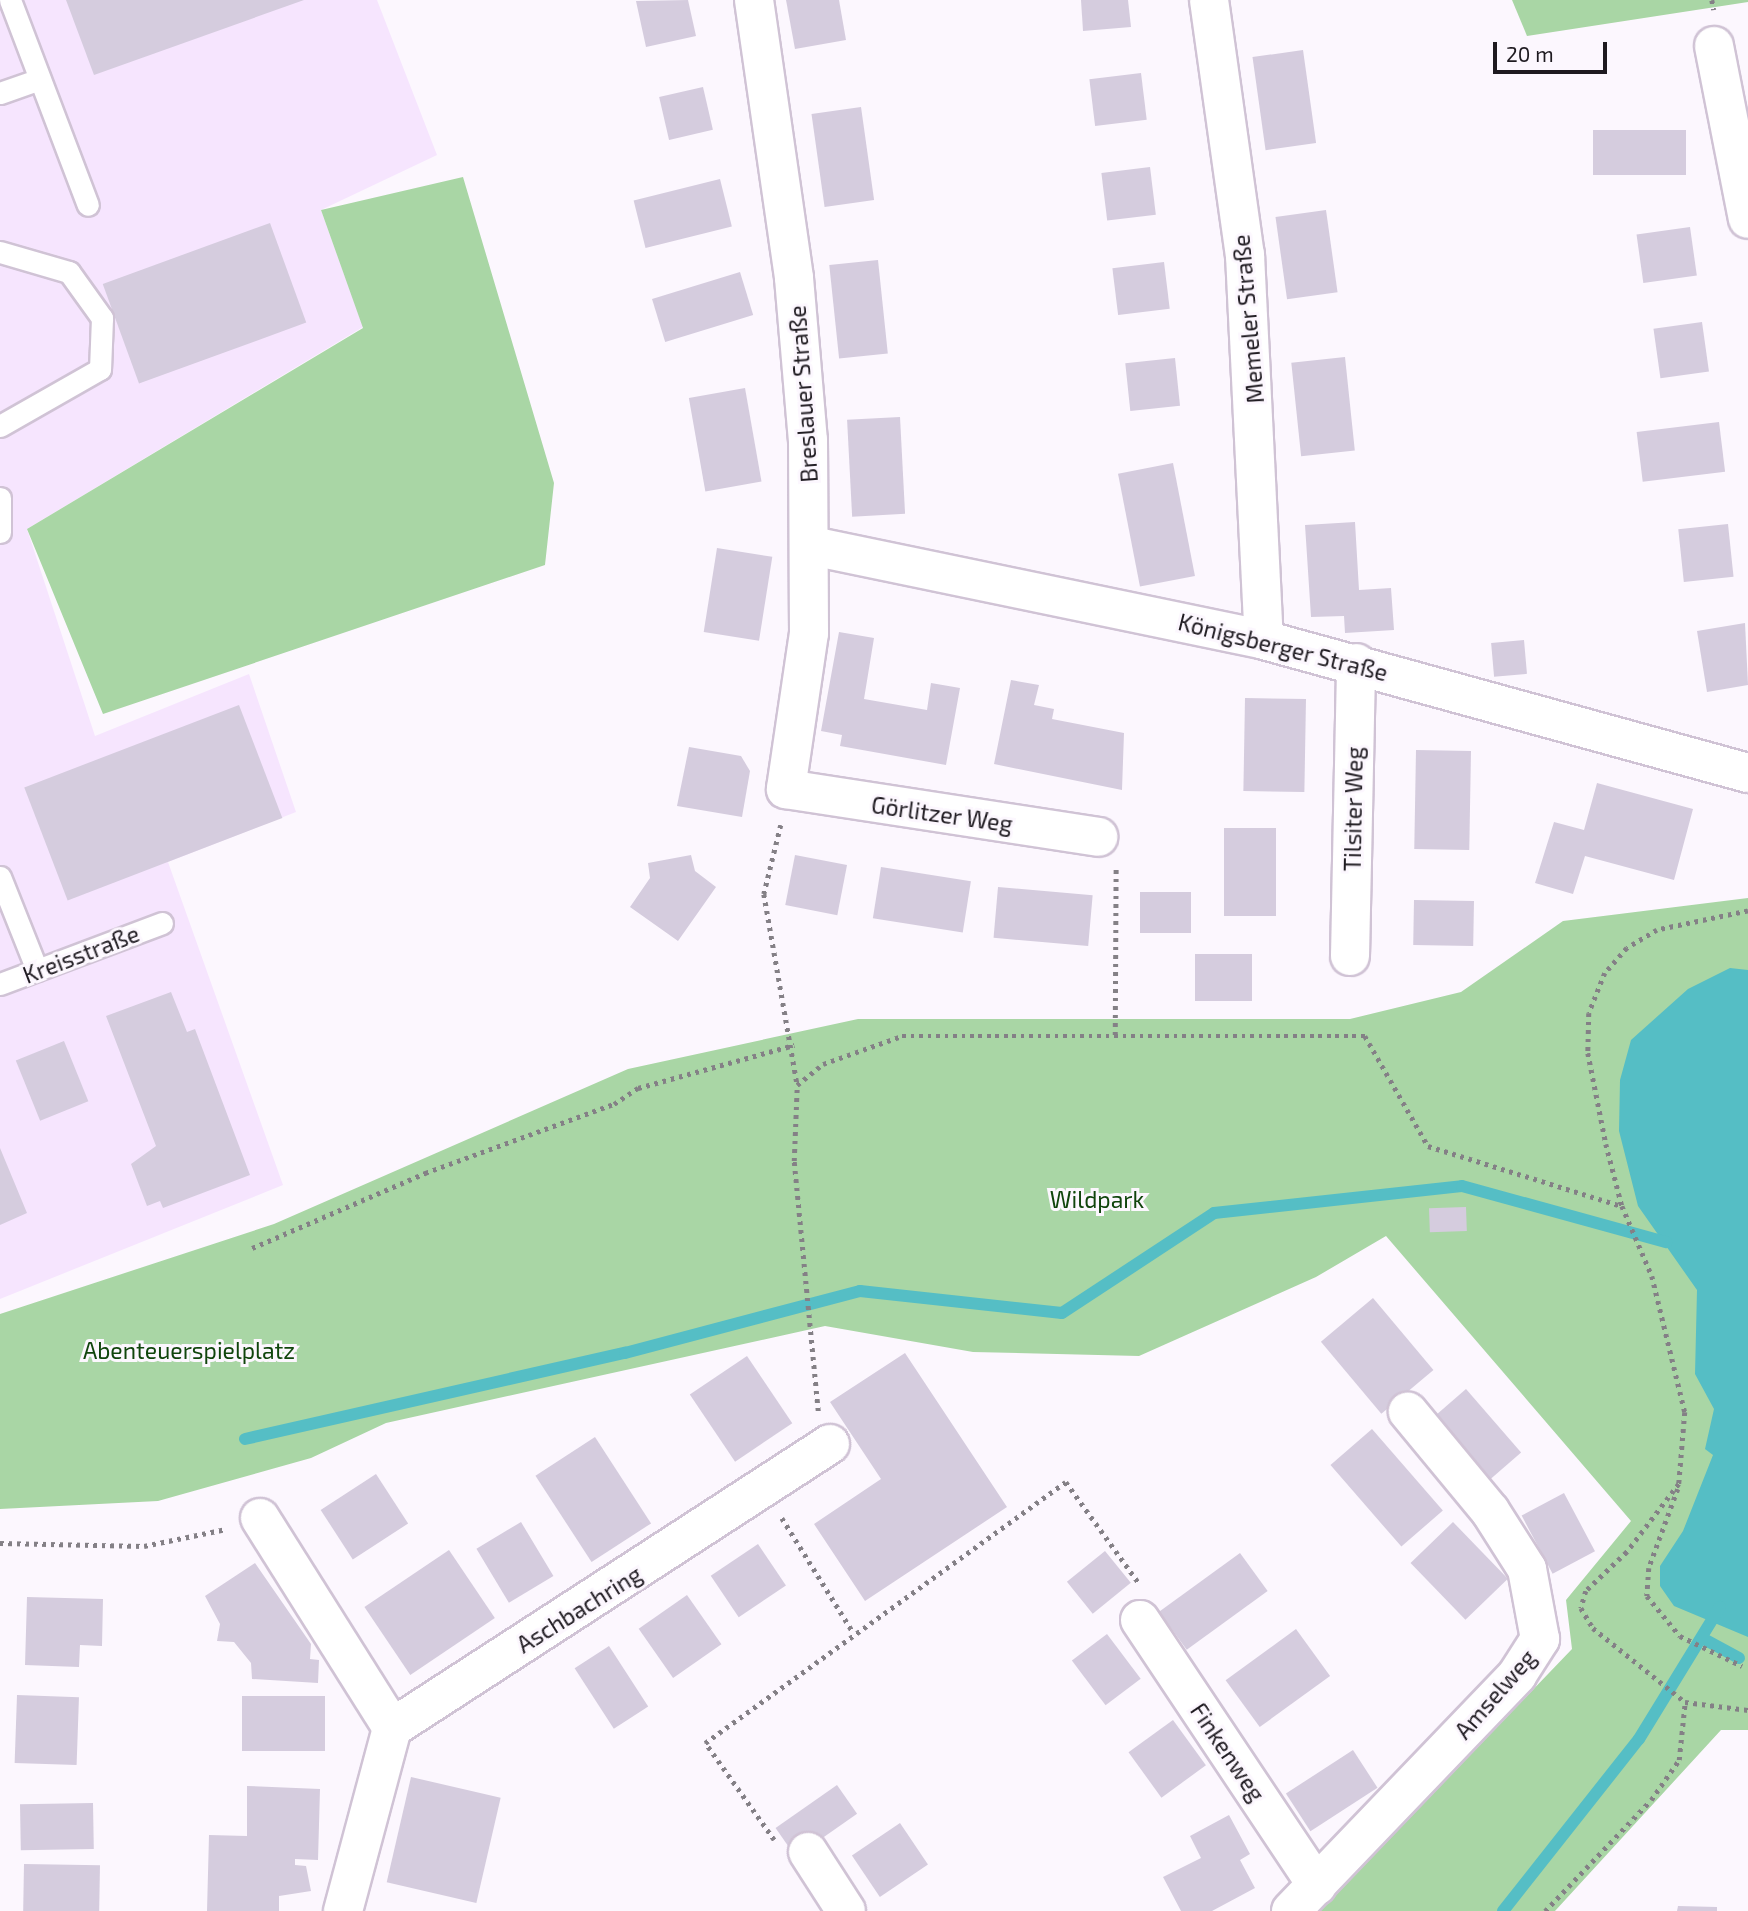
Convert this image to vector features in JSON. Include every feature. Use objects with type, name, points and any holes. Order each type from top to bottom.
[{"type":"street","name":"Breslauer Straße","points":[[754,0],[794,278],[812,546],[809,633],[786,789]]},
{"type":"street","name":"Memeler Straße","points":[[1209,0],[1245,255],[1264,640]]},
{"type":"street","points":[[1714,46],[1748,219]]},
{"type":"street","name":"Königsberger Straße","points":[[812,546],[1264,640],[1356,663],[1748,773]]},
{"type":"street","name":"Tilsiter Weg","points":[[1350,956],[1356,663]]},
{"type":"street","name":"Görlitzer Weg","points":[[786,789],[1098,836]]},
{"type":"street","name":"Amselweg","points":[[1304,1898],[1517,1675],[1540,1639],[1527,1569],[1490,1511],[1408,1412]]},
{"type":"street","name":"Aschbachring","points":[[392,1728],[773,1503],[831,1444]]},
{"type":"street","points":[[260,1518],[392,1728],[343,1911]]},
{"type":"street","name":"Finkenweg","points":[[1140,1620],[1304,1898]]},
{"type":"street","points":[[808,1852],[846,1911]]},
{"type":"lane","points":[[10,0],[88,205]]},
{"type":"lane","points":[[0,93],[40,79]]},
{"type":"lane","points":[[0,252],[69,272],[102,318],[100,369],[0,426]]},
{"type":"lane","points":[[0,498],[0,532]]},
{"type":"lane","points":[[0,877],[37,970]]},
{"type":"lane","name":"Kreisstraße","points":[[0,984],[162,923]]},
{"type":"path","points":[[786,789],[764,894],[794,1045],[797,1085],[794,1161],[818,1411],[831,1444]]},
{"type":"path","points":[[1098,836],[1116,857],[1115,1035]]},
{"type":"path","points":[[1742,1666],[1692,1641],[1660,1619],[1647,1596],[1649,1568],[1679,1484],[1685,1412],[1679,1376],[1652,1276],[1622,1206],[1588,1053],[1589,1013],[1605,973],[1627,948],[1657,930],[1748,911]]},
{"type":"path","points":[[797,1085],[823,1064],[902,1036],[1365,1036],[1428,1146],[1622,1206]]},
{"type":"path","points":[[252,1248],[425,1173],[614,1104],[638,1088],[794,1045]]},
{"type":"path","points":[[808,1852],[792,1863],[705,1743],[853,1632],[1066,1482],[1143,1588],[1140,1620]]},
{"type":"path","points":[[1679,1484],[1627,1552],[1586,1591],[1581,1608],[1593,1628],[1685,1702],[1748,1710]]},
{"type":"path","points":[[773,1503],[853,1632]]},
{"type":"path","points":[[0,1543],[144,1546],[260,1518]]},
{"type":"path","points":[[1545,1911],[1651,1800],[1679,1760],[1685,1702]]},
{"type":"shaded area","points":[[0,0],[377,0],[437,155],[321,210],[363,327],[27,529],[95,736],[249,674],[296,812],[168,862],[283,1185],[0,1299]]},
{"type":"green space","points":[[1512,0],[1748,0],[1748,2],[1527,36]]},
{"type":"green space","points":[[463,177],[554,483],[545,565],[103,714],[27,529],[363,328],[321,210]]},
{"type":"green space","points":[[1748,898],[1748,1730],[1721,1730],[1555,1911],[1320,1911],[1572,1649],[1566,1600],[1631,1521],[1386,1236],[1316,1277],[1139,1356],[973,1352],[825,1326],[386,1423],[311,1458],[158,1501],[0,1509],[0,1314],[274,1224],[628,1069],[858,1019],[1350,1019],[1461,992],[1563,921]]},
{"type":"water","points":[[1730,968],[1748,970],[1748,1637],[1674,1606],[1660,1586],[1660,1566],[1683,1531],[1713,1455],[1705,1449],[1714,1409],[1695,1374],[1697,1290],[1638,1206],[1619,1131],[1620,1080],[1631,1040],[1688,989]]},
{"type":"building","points":[[66,0],[304,0],[94,75]]},
{"type":"building","points":[[688,0],[696,36],[646,47],[636,1]]},
{"type":"building","points":[[786,0],[839,0],[846,40],[795,49]]},
{"type":"building","points":[[1081,0],[1128,0],[1131,27],[1083,31]]},
{"type":"building","points":[[1303,50],[1316,143],[1266,150],[1252,57]]},
{"type":"building","points":[[1141,73],[1147,120],[1095,126],[1089,79]]},
{"type":"building","points":[[703,87],[713,130],[669,140],[659,97]]},
{"type":"building","points":[[861,107],[874,200],[825,207],[811,114]]},
{"type":"building","points":[[1593,130],[1686,130],[1686,175],[1593,175]]},
{"type":"building","points":[[1150,167],[1156,215],[1107,221],[1101,173]]},
{"type":"building","points":[[720,179],[732,227],[645,248],[634,201]]},
{"type":"building","points":[[1326,210],[1338,292],[1287,299],[1275,217]]},
{"type":"building","points":[[270,223],[306,323],[139,383],[103,284]]},
{"type":"building","points":[[1690,227],[1697,276],[1643,283],[1637,235]]},
{"type":"building","points":[[878,260],[888,353],[839,359],[829,265]]},
{"type":"building","points":[[1164,262],[1170,309],[1118,315],[1112,268]]},
{"type":"building","points":[[740,272],[753,315],[665,342],[652,299]]},
{"type":"building","points":[[1702,322],[1709,372],[1660,378],[1653,329]]},
{"type":"building","points":[[1345,357],[1355,450],[1301,456],[1291,363]]},
{"type":"building","points":[[1175,358],[1180,406],[1130,411],[1125,363]]},
{"type":"building","points":[[745,388],[761,482],[705,491],[689,398]]},
{"type":"building","points":[[900,417],[905,514],[852,517],[847,420]]},
{"type":"building","points":[[1719,422],[1725,472],[1643,482],[1637,432]]},
{"type":"building","points":[[1173,463],[1195,576],[1140,587],[1118,474]]},
{"type":"building","points":[[1355,522],[1359,590],[1391,588],[1394,630],[1345,633],[1344,616],[1311,617],[1305,525]]},
{"type":"building","points":[[1728,524],[1734,577],[1684,582],[1678,529]]},
{"type":"building","points":[[717,548],[772,557],[759,641],[704,632]]},
{"type":"building","points":[[1745,623],[1748,685],[1707,692],[1697,631]]},
{"type":"building","points":[[839,632],[874,638],[864,699],[927,710],[931,683],[960,688],[946,765],[840,746],[842,735],[821,731]]},
{"type":"building","points":[[1524,640],[1527,674],[1494,677],[1491,643]]},
{"type":"building","points":[[1011,680],[1039,685],[1034,705],[1054,709],[1052,719],[1124,733],[1122,790],[994,764]]},
{"type":"building","points":[[1245,698],[1306,699],[1304,792],[1243,791]]},
{"type":"building","points":[[239,705],[282,818],[68,900],[24,787]]},
{"type":"building","points":[[689,747],[741,756],[750,771],[742,817],[677,806]]},
{"type":"building","points":[[1416,750],[1471,751],[1469,850],[1414,849]]},
{"type":"building","points":[[1597,783],[1693,809],[1674,880],[1585,856],[1573,894],[1535,883],[1554,822],[1584,830]]},
{"type":"building","points":[[1224,828],[1276,828],[1276,916],[1224,916]]},
{"type":"building","points":[[691,855],[695,871],[716,887],[678,941],[630,907],[650,878],[648,863]]},
{"type":"building","points":[[795,855],[847,865],[837,915],[785,905]]},
{"type":"building","points":[[881,867],[971,881],[963,933],[873,918]]},
{"type":"building","points":[[998,887],[1093,895],[1088,946],[994,938]]},
{"type":"building","points":[[1140,892],[1191,892],[1191,933],[1140,933]]},
{"type":"building","points":[[1414,900],[1474,901],[1473,946],[1413,945]]},
{"type":"building","points":[[1195,954],[1252,954],[1252,1001],[1195,1001]]},
{"type":"building","points":[[171,992],[187,1032],[195,1029],[250,1175],[163,1208],[160,1201],[147,1206],[131,1164],[156,1146],[106,1016]]},
{"type":"building","points":[[64,1041],[88,1101],[40,1121],[16,1060]]},
{"type":"building","points":[[0,1148],[27,1213],[0,1225]]},
{"type":"building","points":[[1466,1207],[1467,1231],[1430,1232],[1429,1208]]},
{"type":"building","points":[[1373,1298],[1433,1370],[1381,1414],[1321,1342]]},
{"type":"building","points":[[905,1353],[1007,1507],[865,1601],[814,1524],[881,1479],[830,1402]]},
{"type":"building","points":[[747,1356],[792,1423],[735,1462],[690,1395]]},
{"type":"building","points":[[1466,1389],[1521,1452],[1489,1480],[1434,1417]]},
{"type":"building","points":[[1372,1429],[1443,1511],[1401,1547],[1330,1465]]},
{"type":"building","points":[[595,1437],[651,1523],[592,1562],[535,1476]]},
{"type":"building","points":[[376,1474],[408,1523],[353,1559],[321,1510]]},
{"type":"building","points":[[1564,1493],[1595,1551],[1553,1574],[1522,1516]]},
{"type":"building","points":[[521,1522],[553,1576],[509,1603],[476,1549]]},
{"type":"building","points":[[1453,1522],[1508,1579],[1465,1620],[1411,1563]]},
{"type":"building","points":[[758,1544],[786,1585],[739,1617],[711,1576]]},
{"type":"building","points":[[449,1550],[495,1618],[410,1675],[364,1607]]},
{"type":"building","points":[[1105,1551],[1131,1583],[1093,1614],[1067,1582]]},
{"type":"building","points":[[1240,1553],[1268,1591],[1187,1650],[1159,1612]]},
{"type":"building","points":[[255,1563],[311,1644],[310,1659],[319,1660],[318,1683],[252,1679],[251,1663],[234,1642],[217,1641],[220,1624],[205,1596]]},
{"type":"building","points":[[687,1595],[721,1644],[673,1678],[639,1629]]},
{"type":"building","points":[[27,1597],[103,1599],[102,1646],[80,1645],[79,1667],[25,1665]]},
{"type":"building","points":[[1296,1629],[1330,1676],[1260,1727],[1226,1680]]},
{"type":"building","points":[[1107,1634],[1141,1679],[1106,1705],[1072,1660]]},
{"type":"building","points":[[609,1646],[648,1706],[614,1729],[575,1668]]},
{"type":"building","points":[[17,1695],[79,1697],[77,1765],[15,1763]]},
{"type":"building","points":[[242,1696],[325,1696],[325,1751],[242,1751]]},
{"type":"building","points":[[1173,1720],[1206,1765],[1161,1798],[1129,1752]]},
{"type":"building","points":[[1353,1750],[1378,1788],[1310,1831],[1286,1794]]},
{"type":"building","points":[[411,1777],[501,1798],[476,1903],[387,1882]]},
{"type":"building","points":[[837,1785],[857,1814],[796,1857],[776,1828]]},
{"type":"building","points":[[247,1786],[320,1789],[318,1860],[295,1859],[295,1865],[306,1866],[311,1891],[279,1896],[279,1911],[207,1911],[209,1835],[247,1836]]},
{"type":"building","points":[[93,1803],[94,1849],[21,1850],[20,1804]]},
{"type":"building","points":[[1229,1815],[1250,1854],[1240,1860],[1255,1888],[1212,1911],[1181,1911],[1163,1877],[1201,1858],[1190,1836]]},
{"type":"building","points":[[900,1823],[928,1864],[880,1897],[852,1855]]},
{"type":"building","points":[[24,1864],[100,1865],[99,1911],[23,1911]]},
{"type":"building","points":[[1678,1906],[1717,1907],[1717,1911],[1677,1911]]},
{"type":"waterway","points":[[245,1439],[625,1353],[860,1291],[1062,1313],[1214,1213],[1462,1186],[1666,1242]]},
{"type":"waterway","points":[[1503,1911],[1639,1739],[1720,1607]]},
{"type":"waterway","points":[[1702,1638],[1739,1658]]},
{"type":"park label","name":"Wildpark","points":[[1097,1199]]},
{"type":"park label","name":"Abenteuerspielplatz","points":[[189,1350]]}]
